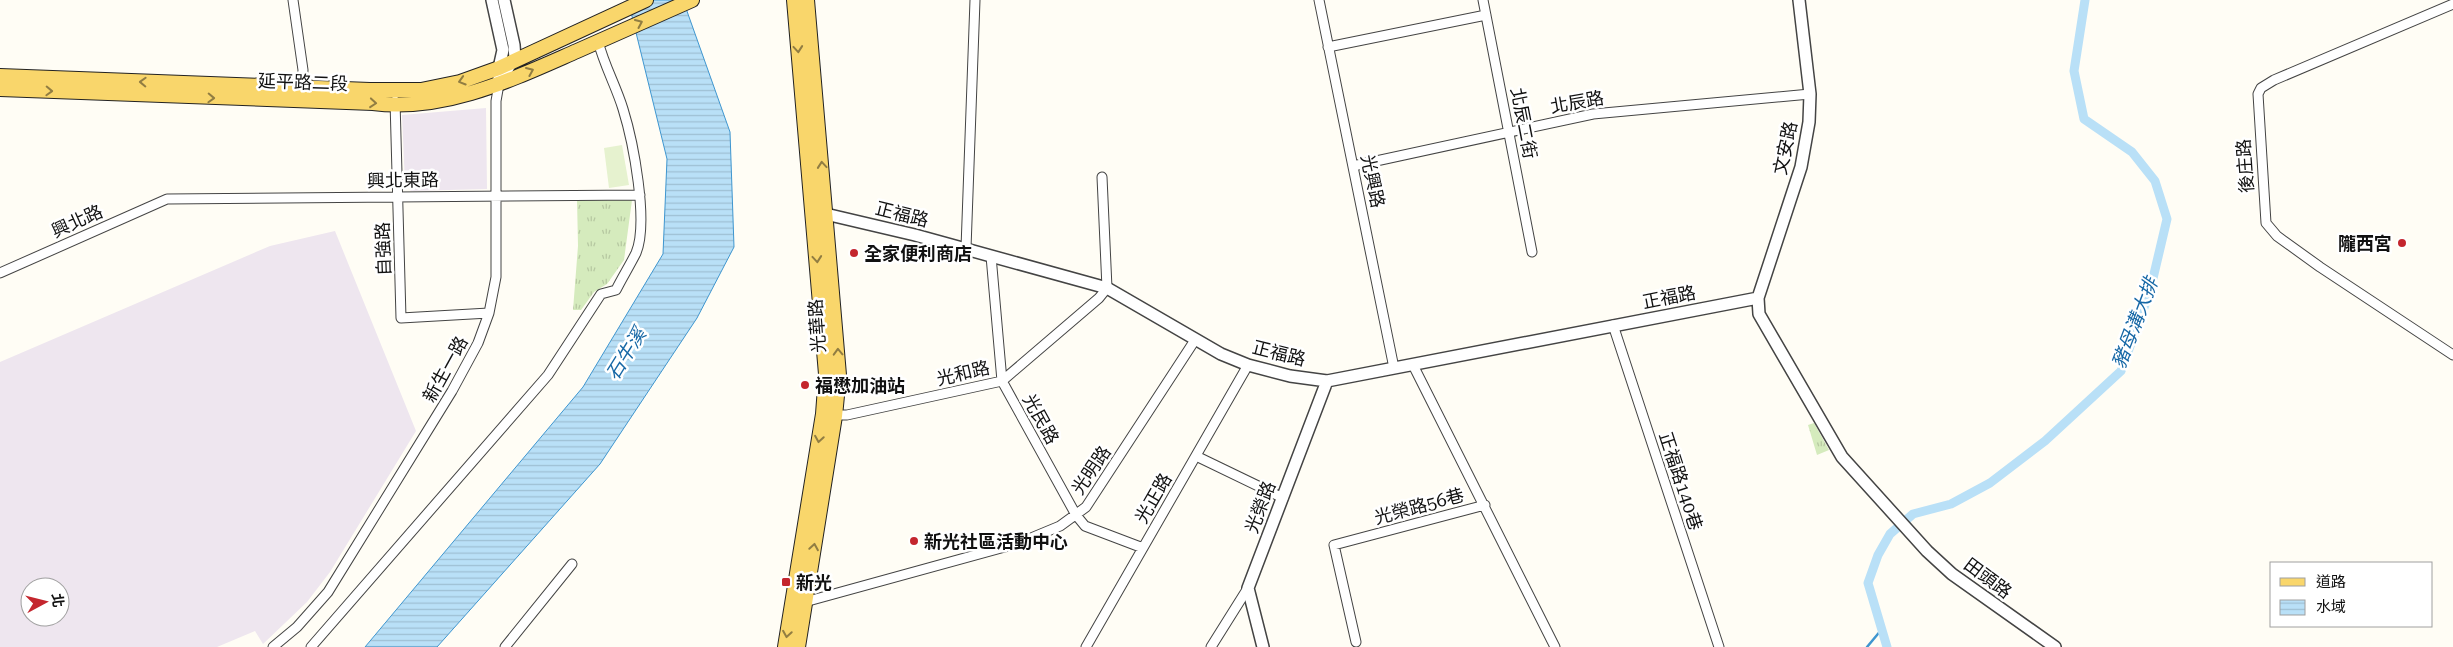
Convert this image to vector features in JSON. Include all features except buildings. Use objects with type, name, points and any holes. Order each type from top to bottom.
[{"type":"main road","name":"延平路二段","points":[[0,89],[110,87],[301,94],[420,90],[460,82],[499,68],[514,59],[646,0]]},
{"type":"main road","name":"延平路二段","points":[[301,94],[395,106],[429,102],[499,84],[692,0]]},
{"type":"main road","name":"光華路","points":[[785,647],[798,604],[829,415],[839,375],[838,346],[794,0]]},
{"type":"main road","name":"光華路","points":[[807,0],[820,212]]},
{"type":"main road","name":"延平路二段","points":[[0,76],[110,87]]},
{"type":"main road","name":"光華路","points":[[798,604],[798,647]]},
{"type":"street","points":[[293,0],[303,70],[301,94]]},
{"type":"street","points":[[492,0],[503,50],[499,68],[499,84]]},
{"type":"street","points":[[504,0],[514,45],[514,59]]},
{"type":"street","points":[[966,248],[975,0]]},
{"type":"street","name":"光興路","points":[[1319,0],[1394,368]]},
{"type":"street","name":"北辰二街","points":[[1483,0],[1532,252]]},
{"type":"street","name":"文安路","points":[[1758,298],[1801,167],[1809,122],[1810,94],[1799,0]]},
{"type":"street","name":"後庄路","points":[[2453,4],[2274,80],[2260,88],[2258,94],[2266,223],[2277,236],[2320,267],[2453,355]]},
{"type":"street","points":[[1328,47],[1486,15]]},
{"type":"street","points":[[311,647],[548,375],[601,294],[616,290],[637,251],[640,195],[638,175],[624,111],[596,42]]},
{"type":"street","name":"新生一路","points":[[273,647],[316,608],[341,573],[452,391],[478,343],[489,313],[496,277],[496,101],[499,84],[514,59]]},
{"type":"street","name":"自強路","points":[[395,91],[401,318],[489,313]]},
{"type":"street","name":"北辰路","points":[[1354,166],[1593,114],[1810,94]]},
{"type":"street","points":[[1102,177],[1108,288]]},
{"type":"street","name":"興北東路","points":[[167,199],[640,195]]},
{"type":"street","name":"興北路","points":[[0,273],[167,199]]},
{"type":"street","name":"正福路","points":[[820,212],[966,248],[1108,288],[1195,340],[1248,365],[1290,376],[1327,381],[1758,298]]},
{"type":"street","name":"光民路","points":[[990,256],[1002,381],[1076,515],[1085,526],[1143,548]]},
{"type":"street","name":"光和路","points":[[829,415],[1002,381],[1099,298],[1108,288]]},
{"type":"street","name":"田頭路","points":[[1758,298],[1759,314],[1842,457],[1907,529],[1952,574],[2055,647]]},
{"type":"street","name":"正福路140巷","points":[[1613,325],[1719,647]]},
{"type":"street","name":"光明路","points":[[798,604],[1019,543],[1060,526],[1086,507],[1195,340]]},
{"type":"street","name":"光正路","points":[[1086,647],[1248,365]]},
{"type":"street","points":[[1413,365],[1485,505]]},
{"type":"street","name":"光榮路","points":[[1248,588],[1327,381]]},
{"type":"street","points":[[1196,456],[1282,498]]},
{"type":"street","name":"光榮路56巷","points":[[1356,642],[1334,545],[1485,505],[1555,647]]},
{"type":"street","points":[[505,647],[572,564]]},
{"type":"street","points":[[1211,647],[1248,588]]},
{"type":"street","points":[[1248,588],[1263,647]]},
{"type":"shaded area","points":[[486,108],[487,189],[411,191],[405,184],[402,115]]},
{"type":"shaded area","points":[[335,231],[416,431],[330,572],[307,602],[263,644],[255,631],[217,647],[0,647],[0,362],[270,246]]},
{"type":"green space","points":[[622,145],[629,185],[609,188],[604,148]]},
{"type":"green space","points":[[577,199],[632,200],[624,260],[607,284],[594,292],[581,310],[573,310],[578,246]]},
{"type":"green space","points":[[1814,423],[1829,450],[1817,455],[1808,425]]},
{"type":"water","name":"石牛溪","points":[[628,0],[683,0],[730,132],[734,247],[697,318],[600,464],[437,647],[365,647],[583,387],[663,254],[667,159]]},
{"type":"waterway","name":"豬母溝大排","points":[[1887,647],[1868,583],[1878,555],[1890,534],[1913,514],[1951,504],[1990,483],[2045,441],[2121,371],[2150,291],[2167,219],[2155,181],[2132,152],[2084,119],[2074,71],[2085,0]]},
{"type":"waterway","points":[[1867,647],[1882,629]]},
{"type":"place","name":"隴西宮","points":[[2402,243]]},
{"type":"place","name":"全家便利商店","points":[[854,253]]},
{"type":"place","name":"福懋加油站","points":[[805,385]]},
{"type":"place","name":"新光社區活動中心","points":[[914,541]]},
{"type":"place","name":"新光","points":[[786,582]]}]
